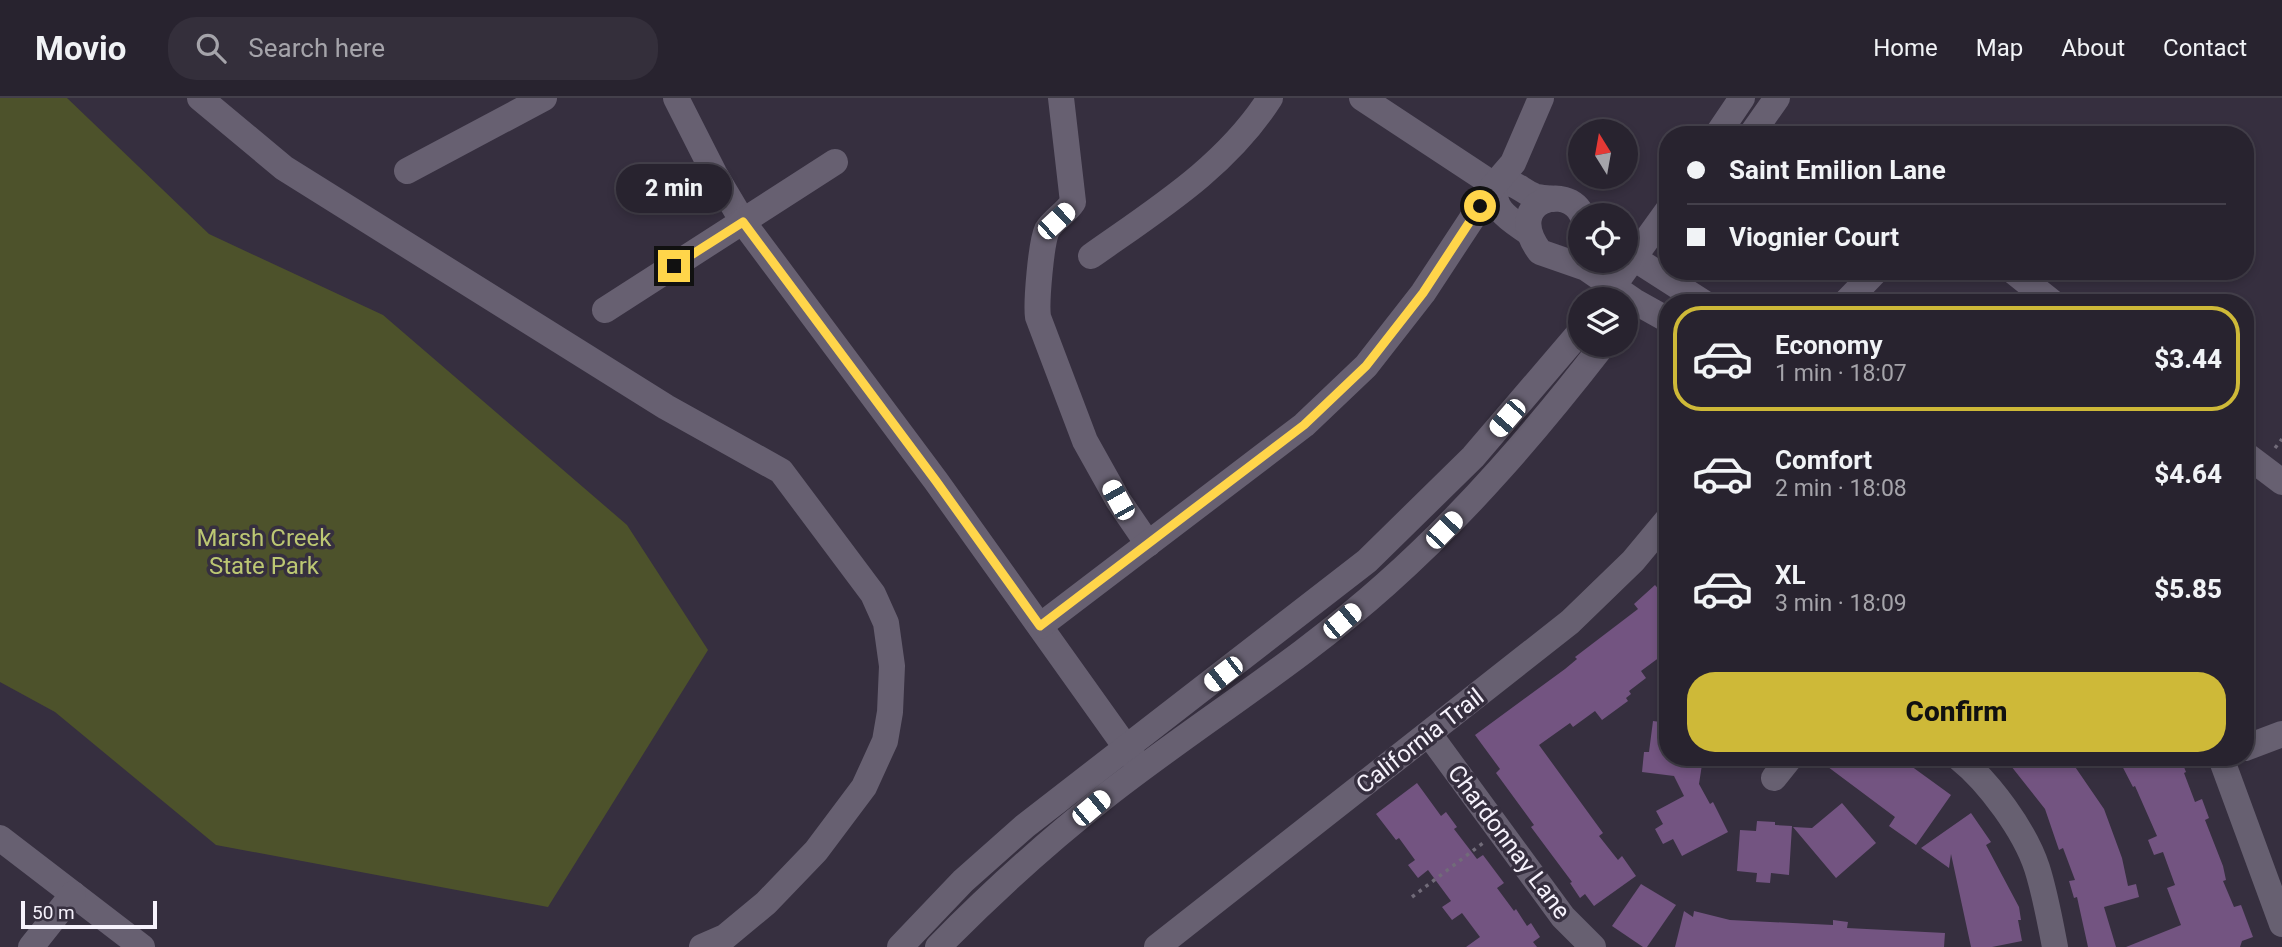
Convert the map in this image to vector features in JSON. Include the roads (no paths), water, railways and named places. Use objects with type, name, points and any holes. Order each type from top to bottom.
[{"type":"street","points":[[200,98],[284,168],[666,407],[781,471],[873,594],[886,623],[892,666],[890,712],[885,741],[864,787],[816,851],[766,903],[715,944]]},
{"type":"street","points":[[407,172],[544,98]]},
{"type":"street","points":[[676,98],[714,173],[743,222],[936,481],[1141,769]]},
{"type":"street","points":[[1061,98],[1073,202],[1048,229],[1036,303],[1038,317],[1085,441],[1118,500],[1148,544]]},
{"type":"street","points":[[1091,256],[1206,172],[1244,134],[1270,98]]},
{"type":"street","points":[[1363,98],[1494,185],[1507,182],[1516,184],[1534,195],[1572,203]]},
{"type":"street","points":[[1040,626],[1304,425],[1366,366],[1423,293],[1494,185],[1513,163],[1541,98]]},
{"type":"street","points":[[1723,126],[1742,98]]},
{"type":"street","points":[[1757,126],[1777,98]]},
{"type":"street","points":[[605,310],[835,162]]},
{"type":"street","points":[[1494,185],[1497,207],[1528,232],[1540,253],[1586,268],[1606,287]]},
{"type":"street","points":[[1528,232],[1529,215],[1535,206],[1553,199]]},
{"type":"street","points":[[1628,287],[1646,259],[1659,230]]},
{"type":"street","points":[[1672,280],[1689,294]]},
{"type":"street","points":[[1854,294],[1867,280]]},
{"type":"street","points":[[2024,280],[2042,294]]},
{"type":"street","points":[[1638,308],[1659,316]]},
{"type":"street","points":[[900,947],[963,881],[1025,826],[1367,561],[1473,457],[1568,346]]},
{"type":"street","points":[[938,947],[984,900],[1042,848],[1141,769],[1293,660],[1386,584],[1494,478],[1555,408],[1594,357]]},
{"type":"street","points":[[2254,461],[2282,482]]},
{"type":"street","name":"California Trail","points":[[1157,947],[1570,622],[1633,561],[1659,548]]},
{"type":"street","name":"Chardonnay Lane","points":[[1429,734],[1563,917],[1593,947]]},
{"type":"street","points":[[2254,745],[2282,734]]},
{"type":"street","points":[[1967,766],[2007,814],[2036,865],[2055,947]]},
{"type":"street","points":[[2224,766],[2282,925]]},
{"type":"street","points":[[0,838],[142,947]]},
{"type":"street","points":[[31,947],[74,894]]},
{"type":"park label","name":"Marsh Creek State Park","points":[[264,552]]}]
